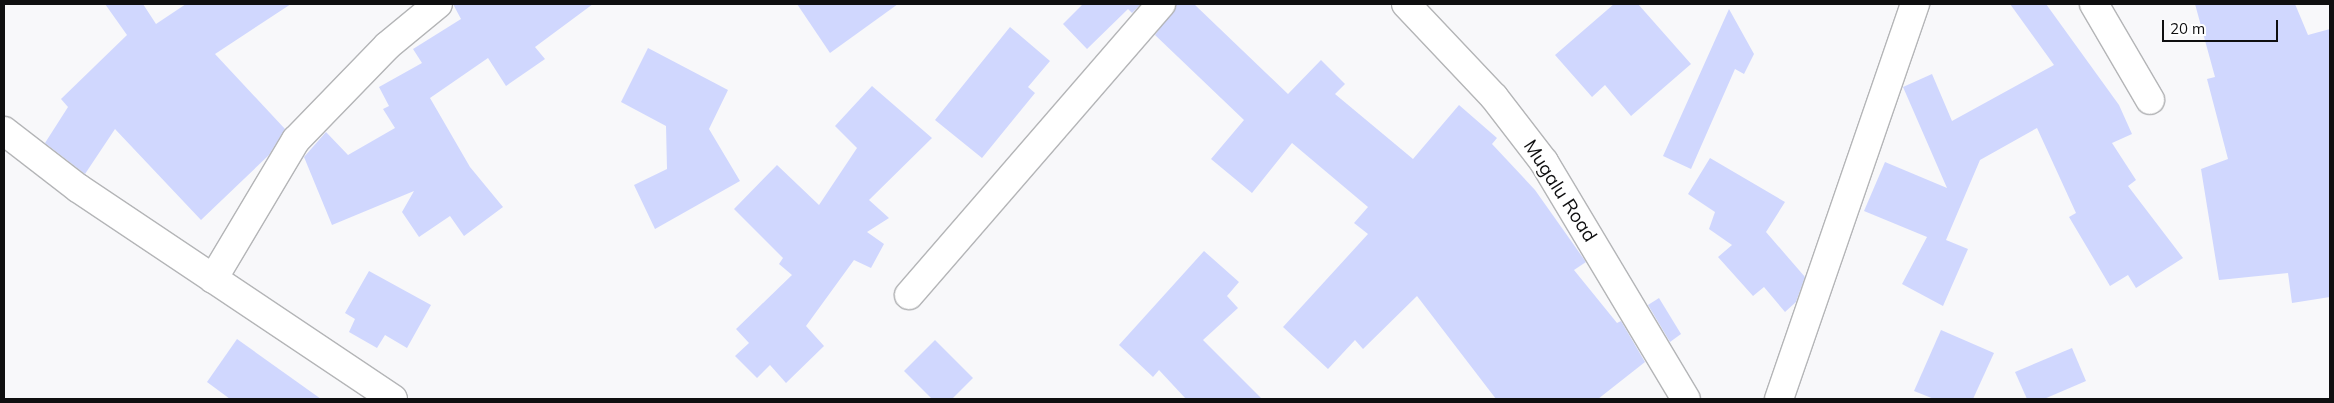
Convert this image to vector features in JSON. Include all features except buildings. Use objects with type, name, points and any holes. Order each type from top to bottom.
[{"type":"street","points":[[214,279],[296,140],[387,46],[438,4]]},
{"type":"street","points":[[909,294],[1161,4]]},
{"type":"street","name":"Mugalu Road","points":[[1406,4],[1494,97],[1544,162],[1686,399]]},
{"type":"street","points":[[1779,399],[1915,4]]},
{"type":"street","points":[[2094,4],[2150,100]]},
{"type":"street","points":[[4,130],[78,188],[393,399]]}]
